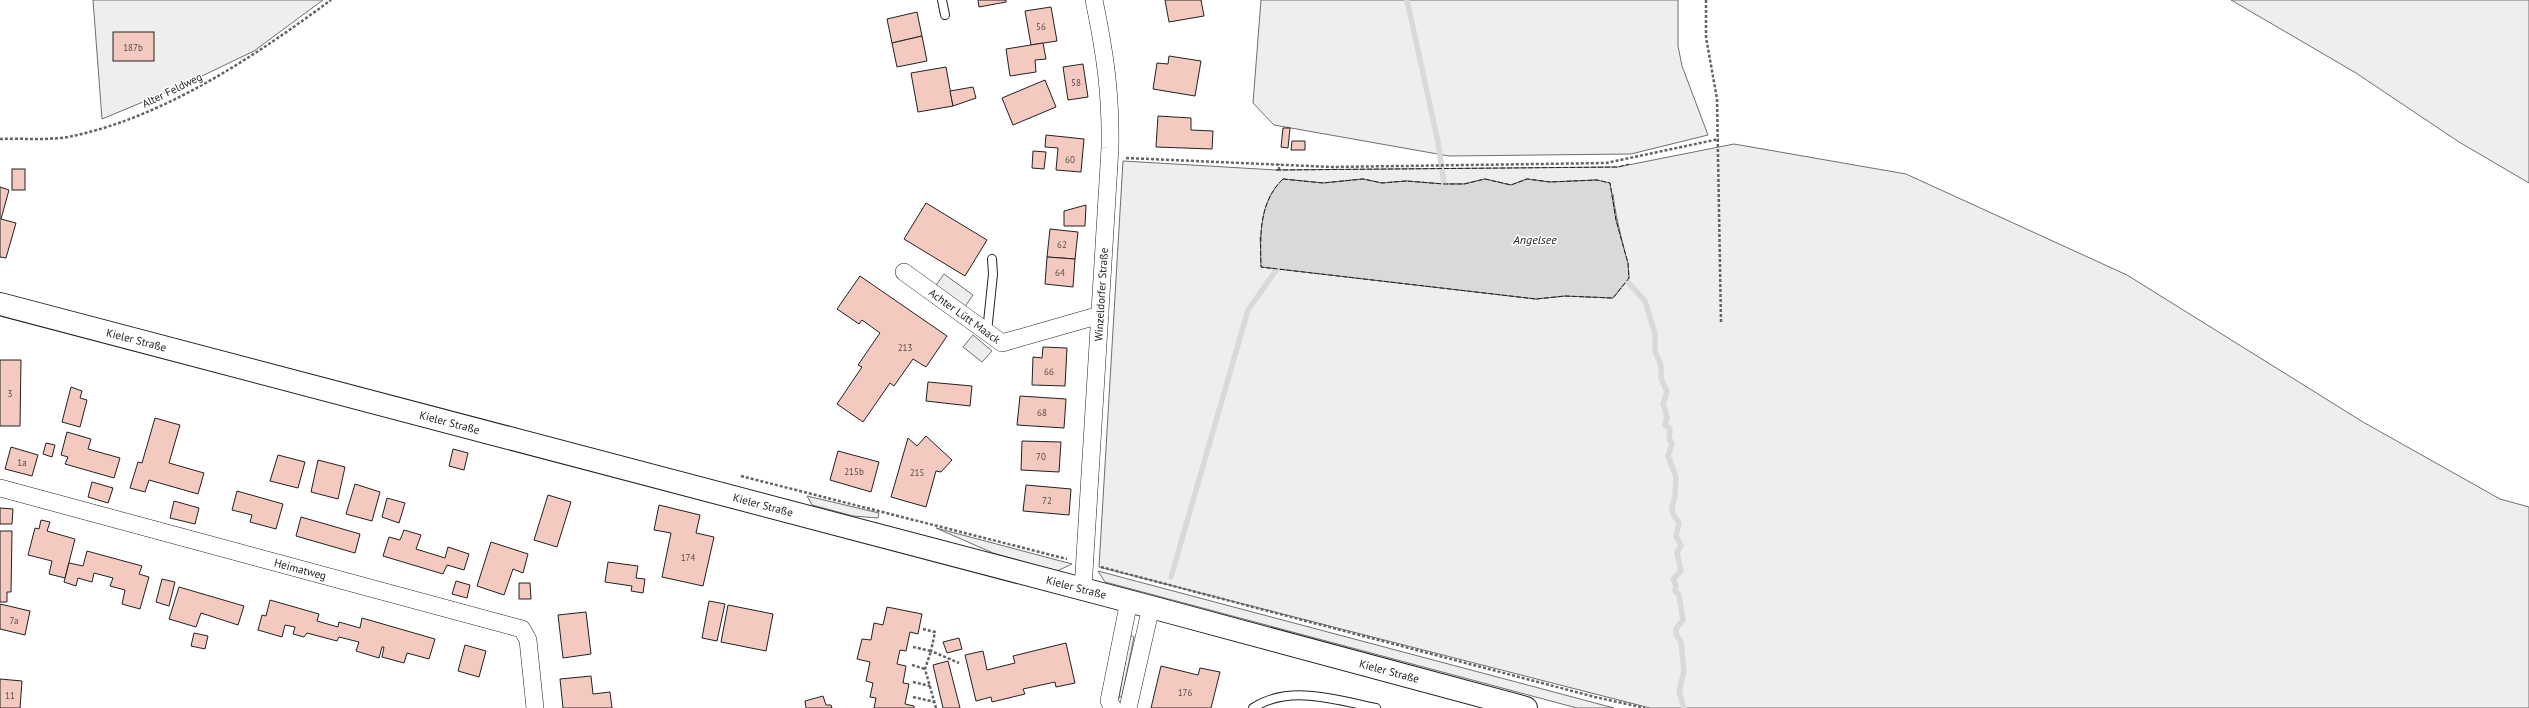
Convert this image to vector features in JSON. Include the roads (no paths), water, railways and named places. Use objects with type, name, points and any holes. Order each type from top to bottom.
[{"type":"main road","name":"Kieler Straße","points":[[0,304],[1129,601],[1526,708]]},
{"type":"street","name":"Winzeldorfer Straße","points":[[1083,589],[1086,563],[1110,158],[1110,102],[1107,66],[1094,0]]},
{"type":"street","name":"Achter Lütt Maack","points":[[904,272],[1002,343],[1100,315]]},
{"type":"street","name":"Heimatweg","points":[[0,488],[522,630],[528,640],[535,708]]},
{"type":"street","points":[[1113,708],[1108,701],[1129,601]]},
{"type":"street","points":[[1128,708],[1151,607]]},
{"type":"lane","points":[[942,0],[945,15]]},
{"type":"lane","points":[[987,332],[993,274],[992,259]]},
{"type":"lane","points":[[1253,708],[1264,701],[1288,695],[1326,697],[1376,708]]},
{"type":"water","name":"Angelsee","points":[[1283,179],[1323,183],[1363,179],[1382,183],[1406,181],[1464,184],[1485,179],[1511,185],[1527,179],[1550,182],[1597,180],[1610,183],[1616,220],[1628,263],[1629,278],[1613,298],[1565,296],[1536,299],[1261,267],[1261,231],[1265,209],[1275,188]]},
{"type":"waterway","points":[[1407,0],[1438,142],[1444,184]]},
{"type":"waterway","points":[[1171,577],[1248,310],[1277,269]]},
{"type":"waterway","points":[[1627,281],[1645,301],[1655,334],[1655,351],[1661,366],[1661,378],[1667,392],[1663,404],[1667,417],[1665,425],[1670,429],[1669,438],[1672,444],[1668,456],[1676,477],[1675,497],[1672,507],[1673,514],[1679,523],[1676,536],[1681,546],[1677,553],[1681,571],[1673,579],[1676,585],[1675,591],[1679,595],[1683,620],[1676,629],[1676,634],[1681,642],[1684,671],[1679,692],[1684,708]]}]
